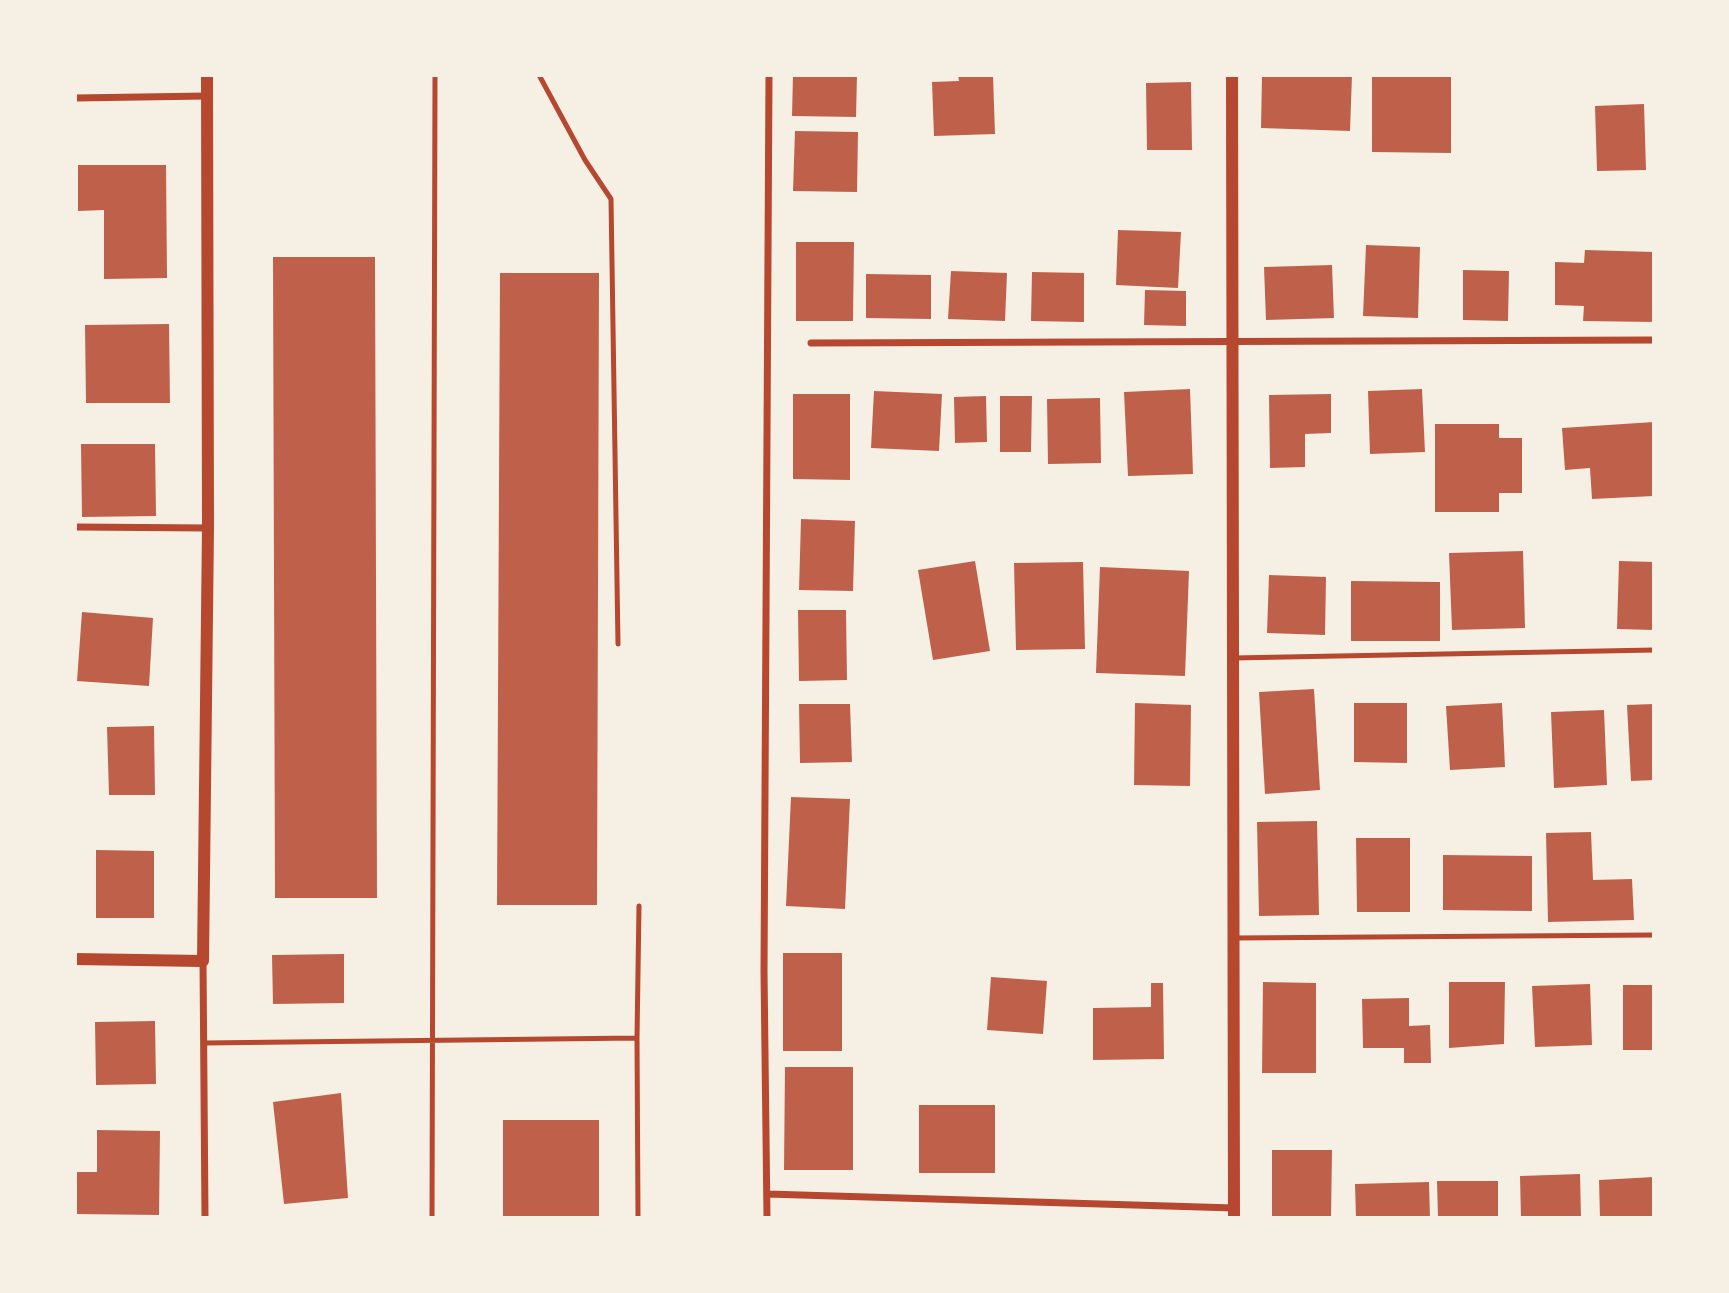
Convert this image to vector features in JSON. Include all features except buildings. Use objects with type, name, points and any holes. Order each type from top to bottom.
[{"type":"street","points":[[205,1218],[203,961],[208,528],[207,75]]},
{"type":"street","points":[[767,1218],[764,971],[769,75]]},
{"type":"street","points":[[767,1194],[1234,1213],[1232,75]]},
{"type":"street","points":[[75,99],[207,96]]},
{"type":"street","points":[[811,343],[1654,340]]},
{"type":"street","points":[[75,527],[208,528]]},
{"type":"street","points":[[75,959],[203,961]]},
{"type":"lane","points":[[432,1218],[435,75]]},
{"type":"lane","points":[[539,75],[611,199],[618,644]]},
{"type":"lane","points":[[1233,658],[1654,649]]},
{"type":"lane","points":[[638,1218],[639,906]]},
{"type":"lane","points":[[1234,939],[1654,935]]},
{"type":"lane","points":[[204,1042],[637,1038]]}]
